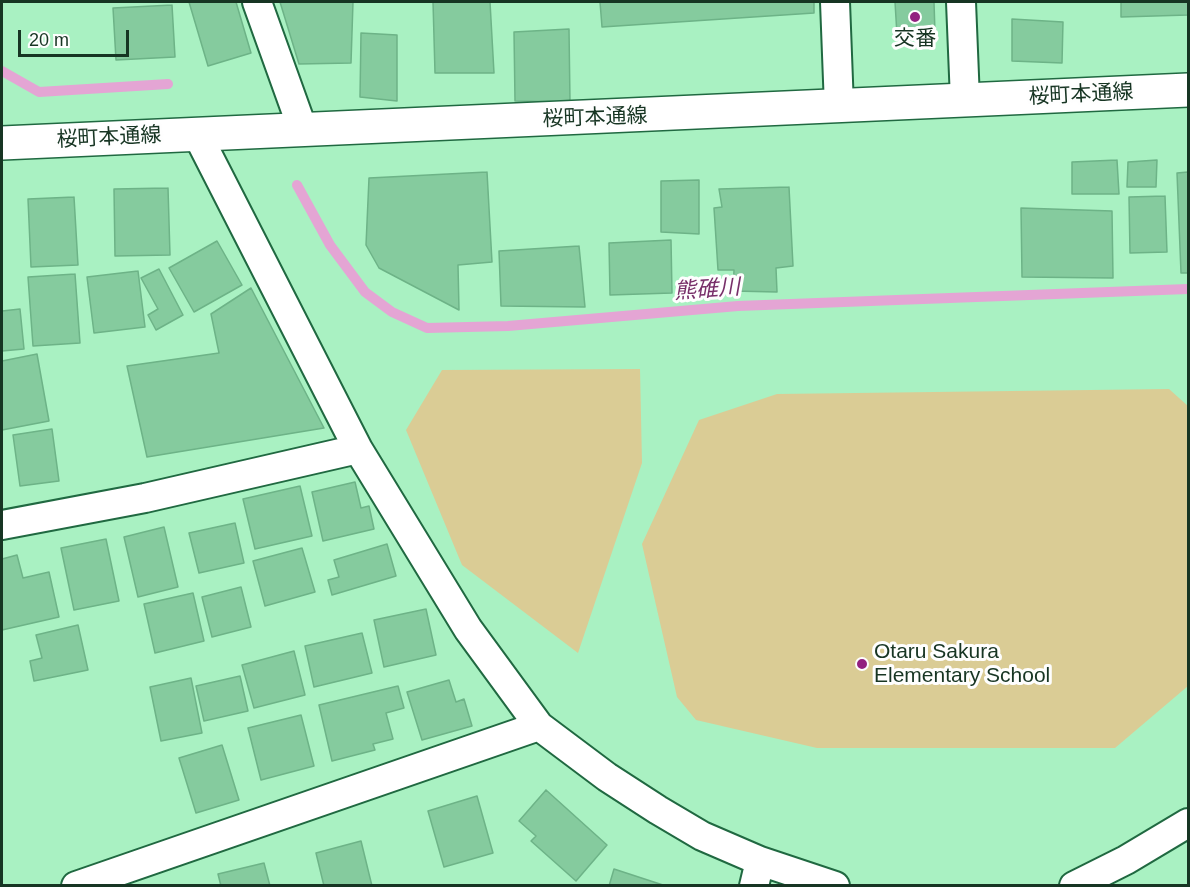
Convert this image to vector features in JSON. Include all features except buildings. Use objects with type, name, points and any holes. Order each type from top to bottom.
[{"type":"street","points":[[257,2],[303,130]]},
{"type":"street","points":[[835,2],[839,107]]},
{"type":"street","points":[[961,2],[965,100]]},
{"type":"street","name":"桜町本通線","points":[[2,143],[1188,90]]},
{"type":"street","points":[[197,134],[358,450],[468,629],[539,726],[607,777],[757,873],[835,885]]},
{"type":"street","points":[[2,525],[145,498],[358,450]]},
{"type":"street","points":[[76,885],[539,726]]},
{"type":"street","points":[[1074,885],[1126,860],[1188,823]]},
{"type":"shaded area","points":[[640,369],[642,463],[578,653],[462,565],[406,430],[442,370]]},
{"type":"shaded area","points":[[1169,389],[1188,406],[1188,686],[1115,748],[817,748],[696,720],[677,697],[642,544],[699,420],[777,394]]},
{"type":"waterway","name":"熊碓川","points":[[2,71],[39,92],[168,84]]},
{"type":"waterway","name":"熊碓川","points":[[297,185],[330,245],[365,292],[392,312],[427,328],[508,326],[738,306],[1188,289]]},
{"type":"place","name":"交番","points":[[915,17]]},
{"type":"place","name":"Otaru Sakura Elementary School","points":[[862,664]]}]
